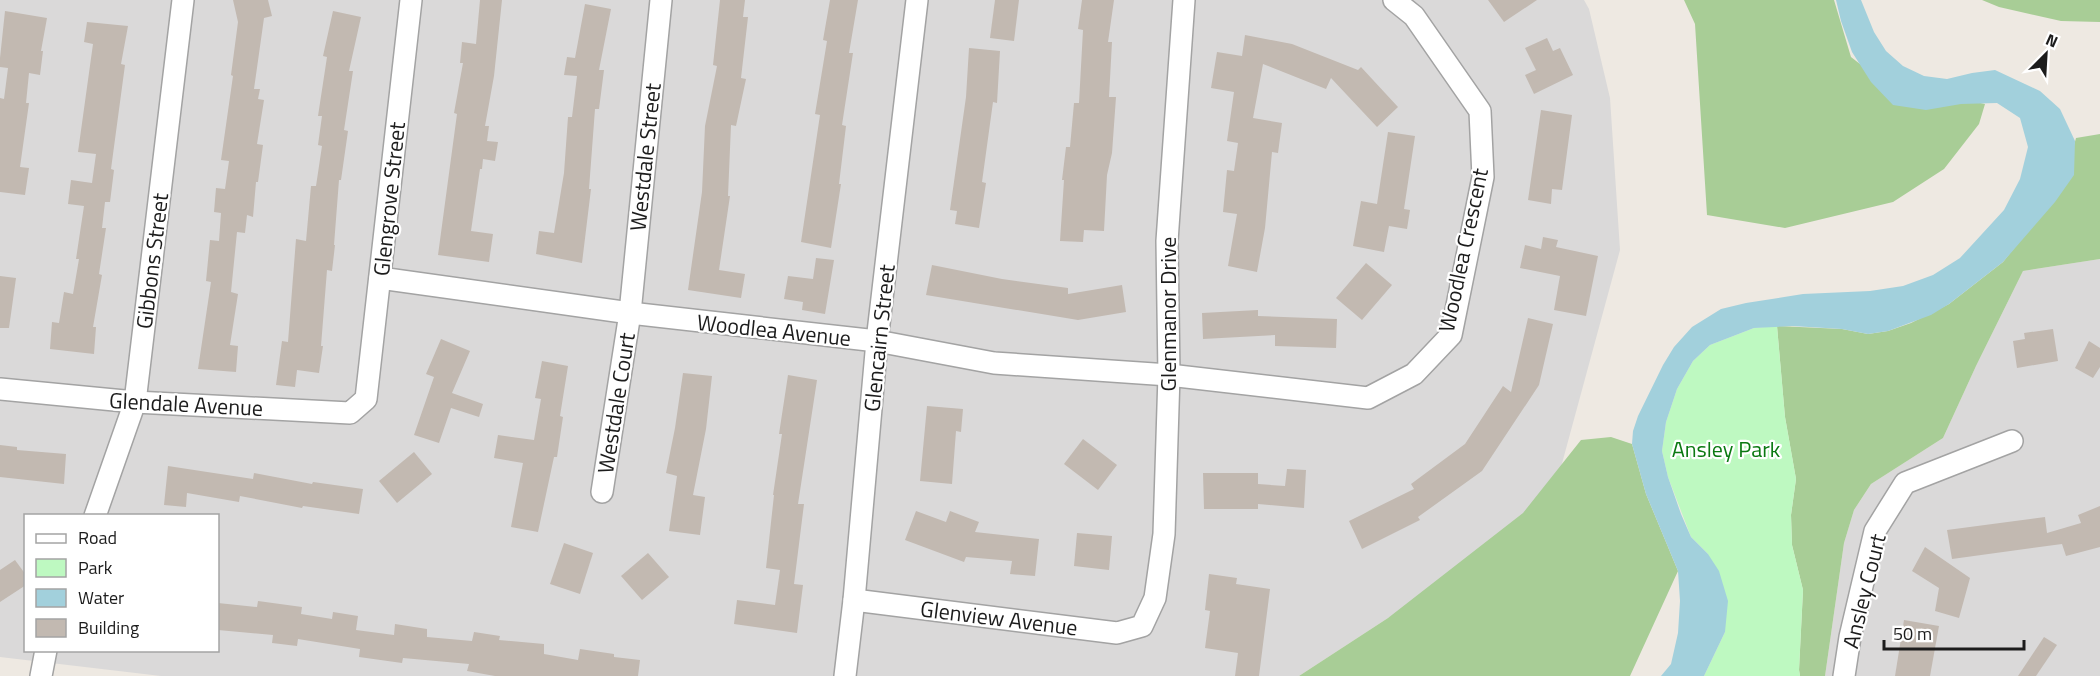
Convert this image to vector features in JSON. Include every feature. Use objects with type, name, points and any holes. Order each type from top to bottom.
[{"type":"street","name":"Gibbons Street","points":[[95,514],[135,402],[183,0]]},
{"type":"street","name":"Glengrove Street","points":[[366,399],[411,0]]},
{"type":"street","name":"Westdale Street","points":[[630,314],[661,0]]},
{"type":"street","name":"Glencairn Street","points":[[845,676],[855,600],[877,341],[917,0]]},
{"type":"street","name":"Glenmanor Drive","points":[[1142,626],[1155,598],[1164,534],[1168,375],[1167,241],[1184,0]]},
{"type":"street","name":"Woodlea Crescent","points":[[1168,375],[1368,398],[1414,374],[1451,335],[1483,177],[1480,111],[1414,16],[1394,0]]},
{"type":"street","name":"Woodlea Avenue","points":[[380,278],[630,314],[877,341],[994,363],[1168,375]]},
{"type":"street","name":"Westdale Court","points":[[602,492],[630,314]]},
{"type":"street","name":"Glendale Avenue","points":[[0,389],[135,402],[350,413],[366,399]]},
{"type":"street","name":"Ansley Court","points":[[1844,676],[1850,637],[1875,531],[1905,483],[2012,441]]},
{"type":"street","name":"Glenview Avenue","points":[[855,600],[1117,633],[1142,626]]},
{"type":"street","points":[[41,676],[46,652]]},
{"type":"shaded area","points":[[0,0],[1584,0],[1589,9],[1610,98],[1620,250],[1545,526],[1388,618],[1299,676],[161,676],[0,657]]},
{"type":"shaded area","points":[[2100,259],[2100,676],[1825,676],[1844,543],[1854,510],[1871,484],[1943,438],[2023,271]]},
{"type":"green space","points":[[1684,0],[1834,0],[1851,57],[1883,82],[1985,104],[1979,124],[1944,169],[1893,202],[1785,228],[1707,215],[1695,24]]},
{"type":"green space","points":[[1982,0],[2100,0],[2100,22],[2061,21],[1999,7]]},
{"type":"green space","points":[[2100,134],[2100,259],[2023,271],[1943,438],[1871,484],[1854,510],[1844,543],[1825,676],[1800,676],[1803,590],[1792,545],[1791,515],[1796,479],[1785,417],[1777,326],[1842,329],[1868,334],[1888,331],[1911,323],[1949,304],[2003,262],[2063,187],[2076,138]]},
{"type":"green space","name":"Ansley Park","points":[[1777,326],[1785,417],[1796,479],[1791,515],[1792,545],[1803,590],[1800,676],[1704,676],[1725,632],[1708,554],[1691,537],[1668,477],[1662,451],[1666,422],[1677,389],[1693,361],[1710,345],[1754,328]]},
{"type":"green space","points":[[1611,437],[1632,444],[1646,494],[1678,571],[1630,676],[1299,676],[1388,618],[1523,513],[1581,440]]},
{"type":"water","points":[[1836,0],[1861,0],[1874,32],[1886,51],[1903,66],[1924,76],[1947,79],[1995,70],[2040,91],[2060,109],[2075,141],[2074,175],[2055,202],[2003,262],[1949,304],[1931,315],[1888,331],[1868,334],[1842,329],[1792,326],[1754,328],[1710,345],[1693,361],[1677,389],[1666,422],[1662,451],[1668,477],[1691,537],[1708,554],[1719,571],[1728,601],[1725,632],[1704,676],[1661,676],[1671,664],[1678,633],[1680,601],[1678,571],[1646,494],[1632,444],[1638,416],[1674,347],[1692,327],[1721,309],[1803,294],[1870,291],[1903,286],[1933,275],[1960,258],[2004,210],[2020,179],[2028,147],[2020,118],[1997,103],[1961,104],[1926,110],[1893,105],[1871,82],[1852,52]]},
{"type":"building","points":[[233,0],[268,0],[272,16],[264,18],[254,89],[260,89],[258,99],[264,100],[257,144],[263,145],[258,182],[256,182],[253,217],[247,215],[245,233],[237,232],[231,292],[238,294],[230,345],[238,346],[236,372],[198,369],[211,282],[206,281],[210,240],[219,241],[221,213],[214,212],[216,188],[225,189],[229,161],[221,160],[238,22]]},
{"type":"building","points":[[480,0],[502,0],[494,76],[485,126],[489,126],[487,141],[498,142],[495,161],[483,159],[471,231],[493,234],[489,262],[438,255],[457,114],[454,113],[463,63],[460,63],[462,42],[476,44]]},
{"type":"building","points":[[720,0],[745,0],[743,17],[748,17],[741,78],[746,79],[736,126],[731,125],[728,196],[730,196],[719,270],[745,274],[741,298],[688,290],[702,192],[705,126],[717,66],[713,65]]},
{"type":"building","points":[[830,0],[858,0],[849,53],[853,53],[842,125],[846,126],[839,184],[841,184],[831,248],[801,242],[820,115],[815,114],[827,41],[823,40]]},
{"type":"building","points":[[995,0],[1019,0],[1014,41],[990,38]]},
{"type":"building","points":[[1082,0],[1114,0],[1108,42],[1112,42],[1109,97],[1116,97],[1112,153],[1107,175],[1104,231],[1084,230],[1083,242],[1060,241],[1064,180],[1062,180],[1066,147],[1070,147],[1074,103],[1079,103],[1083,30],[1078,29]]},
{"type":"building","points":[[1488,0],[1537,0],[1504,22]]},
{"type":"building","points":[[585,4],[611,9],[599,70],[604,70],[599,109],[595,109],[589,189],[591,189],[582,263],[536,254],[539,231],[554,233],[564,173],[568,117],[572,117],[577,76],[564,75],[567,57],[575,58]]},
{"type":"building","points":[[5,11],[47,18],[41,51],[43,51],[40,75],[29,73],[26,103],[29,103],[20,167],[29,168],[25,195],[0,192],[0,98],[4,99],[8,68],[0,67]]},
{"type":"building","points":[[333,11],[361,17],[349,71],[353,71],[344,130],[348,131],[341,180],[339,180],[332,271],[327,270],[321,346],[323,346],[319,373],[297,370],[295,387],[276,385],[282,341],[288,342],[296,239],[306,241],[311,186],[316,186],[322,146],[318,145],[322,116],[318,116],[327,57],[323,56]]},
{"type":"building","points":[[87,22],[128,26],[121,64],[125,65],[111,169],[114,170],[110,202],[105,202],[102,228],[106,228],[99,274],[102,275],[93,327],[96,327],[94,354],[50,349],[52,322],[59,323],[64,292],[73,294],[79,259],[76,259],[84,206],[68,204],[71,180],[92,183],[96,154],[78,152],[93,44],[84,42]]},
{"type":"building","points":[[1245,35],[1292,44],[1358,70],[1361,67],[1398,107],[1377,127],[1331,78],[1326,89],[1263,64],[1253,118],[1282,123],[1278,153],[1272,152],[1265,228],[1257,272],[1228,266],[1237,214],[1223,212],[1227,170],[1234,171],[1238,143],[1227,141],[1234,92],[1211,88],[1217,52],[1242,56]]},
{"type":"building","points":[[1547,38],[1553,51],[1560,48],[1573,75],[1534,94],[1525,75],[1536,70],[1525,48]]},
{"type":"building","points":[[969,48],[1000,51],[997,103],[993,102],[982,182],[986,183],[979,228],[955,224],[957,211],[950,210],[966,97]]},
{"type":"building","points":[[1541,110],[1572,115],[1562,190],[1552,189],[1551,204],[1528,200]]},
{"type":"building","points":[[1388,132],[1415,136],[1404,209],[1410,210],[1407,229],[1389,226],[1384,252],[1353,246],[1361,201],[1377,204]]},
{"type":"building","points":[[1543,237],[1558,240],[1556,247],[1598,256],[1586,316],[1554,310],[1560,276],[1520,268],[1525,245],[1541,249]]},
{"type":"building","points":[[816,258],[834,260],[825,314],[802,310],[803,302],[784,299],[788,276],[813,279]]},
{"type":"building","points":[[1366,263],[1392,285],[1362,320],[1336,298]]},
{"type":"building","points":[[932,265],[1002,279],[1068,288],[1068,294],[1122,285],[1126,312],[1078,320],[926,295]]},
{"type":"building","points":[[0,276],[16,278],[9,328],[0,328]]},
{"type":"building","points":[[1258,310],[1258,316],[1337,319],[1336,348],[1275,346],[1275,335],[1203,339],[1202,313]]},
{"type":"building","points":[[1528,318],[1553,324],[1539,385],[1482,471],[1418,517],[1420,520],[1362,549],[1349,521],[1414,489],[1411,484],[1465,444],[1503,386],[1511,392]]},
{"type":"building","points":[[2053,329],[2058,361],[2017,368],[2013,341],[2025,339],[2024,333]]},
{"type":"building","points":[[441,339],[470,351],[452,393],[483,404],[479,417],[451,408],[439,443],[414,435],[434,377],[426,374]]},
{"type":"building","points":[[2089,341],[2100,348],[2100,367],[2093,378],[2075,368]]},
{"type":"building","points":[[542,361],[568,366],[560,416],[563,417],[557,457],[554,457],[538,532],[511,527],[523,463],[494,458],[498,435],[534,440],[541,399],[535,398]]},
{"type":"building","points":[[683,373],[712,376],[706,429],[693,495],[705,497],[700,535],[669,531],[677,476],[666,473]]},
{"type":"building","points":[[788,375],[817,380],[798,504],[804,504],[794,584],[803,585],[797,633],[734,624],[737,600],[775,605],[780,570],[766,568],[782,434],[779,434]]},
{"type":"building","points":[[927,406],[963,409],[961,432],[956,431],[952,484],[920,481]]},
{"type":"building","points":[[1083,439],[1117,465],[1098,490],[1064,464]]},
{"type":"building","points":[[0,445],[17,447],[17,450],[66,454],[64,484],[0,477]]},
{"type":"building","points":[[414,452],[432,474],[397,503],[379,481]]},
{"type":"building","points":[[168,466],[253,479],[254,473],[312,484],[313,482],[363,489],[359,514],[303,506],[302,508],[240,496],[239,502],[187,493],[186,507],[164,505]]},
{"type":"building","points":[[1287,469],[1306,470],[1304,508],[1258,504],[1258,509],[1204,509],[1203,473],[1258,473],[1258,484],[1285,486]]},
{"type":"building","points":[[2100,506],[2100,547],[2066,556],[2062,544],[1952,559],[1947,530],[2045,517],[2047,533],[2081,523],[2078,515]]},
{"type":"building","points":[[916,511],[946,522],[950,511],[979,522],[975,532],[1039,539],[1035,576],[1010,574],[1012,561],[966,557],[964,562],[905,540]]},
{"type":"building","points":[[1077,533],[1112,536],[1109,570],[1074,566]]},
{"type":"building","points":[[564,543],[593,553],[580,594],[550,584]]},
{"type":"building","points":[[1925,547],[1970,578],[1959,618],[1935,611],[1939,588],[1912,571]]},
{"type":"building","points":[[648,553],[669,577],[642,600],[621,576]]},
{"type":"building","points":[[15,560],[24,572],[24,586],[0,602],[0,570]]},
{"type":"building","points":[[1209,574],[1237,578],[1236,584],[1270,589],[1259,676],[1235,676],[1238,653],[1205,648],[1210,611],[1205,610]]},
{"type":"building","points":[[258,601],[302,607],[301,614],[332,619],[333,612],[358,616],[356,630],[394,635],[395,624],[427,629],[427,637],[472,641],[474,632],[500,636],[499,640],[544,644],[544,654],[578,660],[580,649],[614,654],[614,657],[640,660],[638,676],[495,676],[467,671],[469,664],[403,658],[402,663],[359,657],[360,649],[298,639],[297,646],[272,643],[273,635],[219,630],[219,603],[257,607]]},
{"type":"building","points":[[1904,620],[1939,626],[1930,676],[1895,676]]},
{"type":"building","points":[[2044,637],[2057,645],[2036,676],[2018,676]]}]
